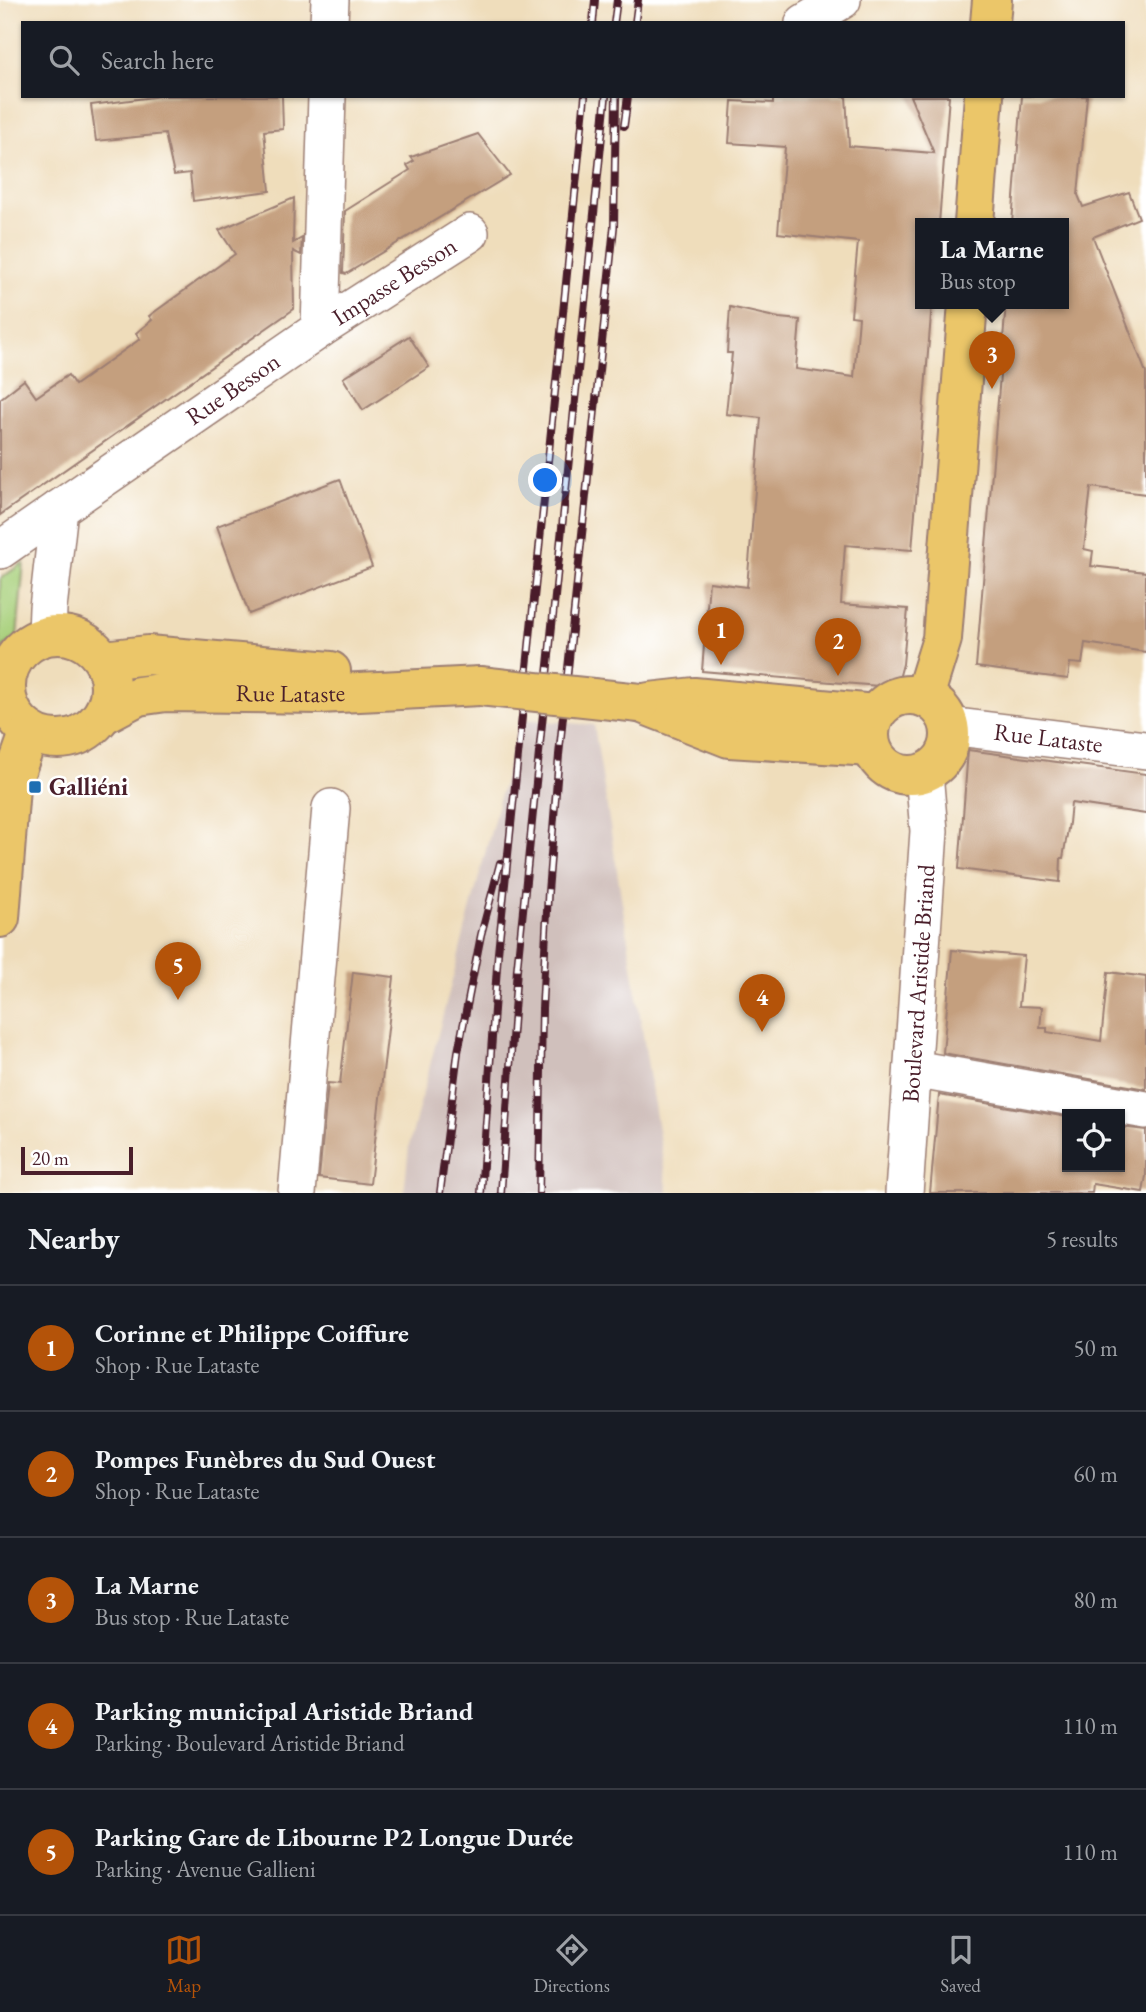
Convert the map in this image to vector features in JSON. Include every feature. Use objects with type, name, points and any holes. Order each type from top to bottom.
[{"type":"main road","points":[[990,21],[992,0]]},
{"type":"main road","points":[[975,218],[984,98]]},
{"type":"main road","points":[[924,697],[942,639],[968,309]]},
{"type":"main road","points":[[63,634],[79,638],[103,660],[109,673],[109,701],[104,714],[93,727],[79,735],[62,740],[45,738],[30,731],[18,720],[9,706],[4,673],[22,649],[34,641],[47,635],[63,634]]},
{"type":"main road","name":"Rue Lataste","points":[[103,660],[148,655],[375,675],[640,703],[729,737],[873,730]]},
{"type":"main road","name":"Rue Lataste","points":[[104,714],[138,696],[166,692],[319,694],[480,686]]},
{"type":"main road","points":[[911,694],[924,697],[941,708],[949,726],[948,749],[934,768],[924,773],[898,773],[886,768],[877,758],[873,730],[885,704],[897,696],[911,694]]},
{"type":"main road","points":[[0,918],[10,787],[30,731]]},
{"type":"street","points":[[329,21],[330,0]]},
{"type":"street","points":[[807,21],[842,0]]},
{"type":"street","points":[[320,329],[327,98]]},
{"type":"street","name":"Impasse Besson","points":[[320,329],[470,233]]},
{"type":"street","name":"Rue Besson","points":[[0,550],[320,329]]},
{"type":"street","points":[[47,635],[59,509]]},
{"type":"street","name":"Rue Lataste","points":[[949,726],[1146,750]]},
{"type":"street","name":"Boulevard Aristide Briand","points":[[904,1193],[929,831],[924,773]]},
{"type":"street","points":[[297,1193],[331,808]]},
{"type":"street","points":[[913,1069],[1146,1110]]},
{"type":"shaded area","points":[[520,719],[594,725],[668,1193],[404,1193],[409,1146]]},
{"type":"green space","points":[[24,562],[17,637],[0,649],[0,579]]},
{"type":"building","points":[[145,98],[282,98],[283,129],[264,131],[270,191],[193,201],[190,173],[174,175],[165,134],[96,141],[91,105]]},
{"type":"building","points":[[773,98],[846,98],[849,146],[934,153],[911,98],[949,98],[939,218],[915,218],[915,309],[932,309],[912,550],[845,545],[841,604],[908,609],[903,664],[900,675],[893,684],[879,686],[702,671],[709,582],[747,587],[761,418],[726,414],[732,353],[727,353],[730,307],[800,320],[796,369],[854,377],[859,317],[851,316],[858,242],[778,233],[785,147],[729,143],[732,101],[773,103]]},
{"type":"building","points":[[1022,98],[1087,98],[1078,195],[1083,207],[1129,192],[1139,218],[1093,237],[1146,373],[1146,494],[1091,487],[1084,549],[1093,551],[1091,566],[1146,572],[1146,652],[1085,643],[1082,664],[1070,663],[1068,679],[976,667],[1006,309],[1069,309],[1069,218],[1012,218]]},
{"type":"building","points":[[478,134],[510,175],[346,274],[343,273],[345,211],[410,170],[407,165],[414,161],[411,157]]},
{"type":"building","points":[[294,198],[293,243],[302,238],[301,255],[293,251],[294,309],[0,515],[0,399],[24,380],[36,397],[68,375],[75,385],[140,339],[136,333],[152,320],[149,316],[235,254],[219,230]]},
{"type":"building","points":[[409,336],[429,367],[363,410],[343,378]]},
{"type":"building","points":[[340,479],[372,567],[249,614],[217,526]]},
{"type":"building","points":[[968,750],[1146,774],[1146,814],[1071,803],[1061,858],[1060,882],[959,869]]},
{"type":"building","points":[[952,950],[1024,956],[1019,1006],[1042,1007],[1040,1028],[1047,1028],[1047,1032],[1101,1041],[1108,972],[1146,977],[1146,1089],[943,1053]]},
{"type":"building","points":[[353,972],[394,977],[370,1184],[319,1178],[328,1083],[340,1084]]},
{"type":"building","points":[[939,1095],[1062,1116],[1062,1172],[1125,1172],[1125,1128],[1146,1130],[1146,1176],[1143,1192],[1093,1184],[1092,1193],[930,1193]]},
{"type":"railway","points":[[593,21],[595,0]]},
{"type":"railway","points":[[614,21],[617,0]]},
{"type":"railway","points":[[635,21],[638,0]]},
{"type":"railway","points":[[481,1193],[498,953],[585,98]]},
{"type":"railway","points":[[501,1193],[517,969],[606,98]]},
{"type":"railway","points":[[539,1193],[542,1009],[548,892],[559,755],[614,227],[616,98]]},
{"type":"railway","points":[[624,126],[628,98]]},
{"type":"railway","points":[[440,1193],[458,1052],[481,935],[500,863]]},
{"type":"place","name":"La Marne","points":[[992,389]]},
{"type":"place","name":"Corinne et Philippe Coiffure","points":[[721,665]]},
{"type":"place","name":"Pompes Funèbres du Sud Ouest","points":[[838,676]]},
{"type":"place","name":"Galliéni","points":[[35,787]]},
{"type":"place","name":"Parking Gare de Libourne P2 Longue Durée","points":[[178,1000]]},
{"type":"place","name":"Parking municipal Aristide Briand","points":[[762,1032]]}]
